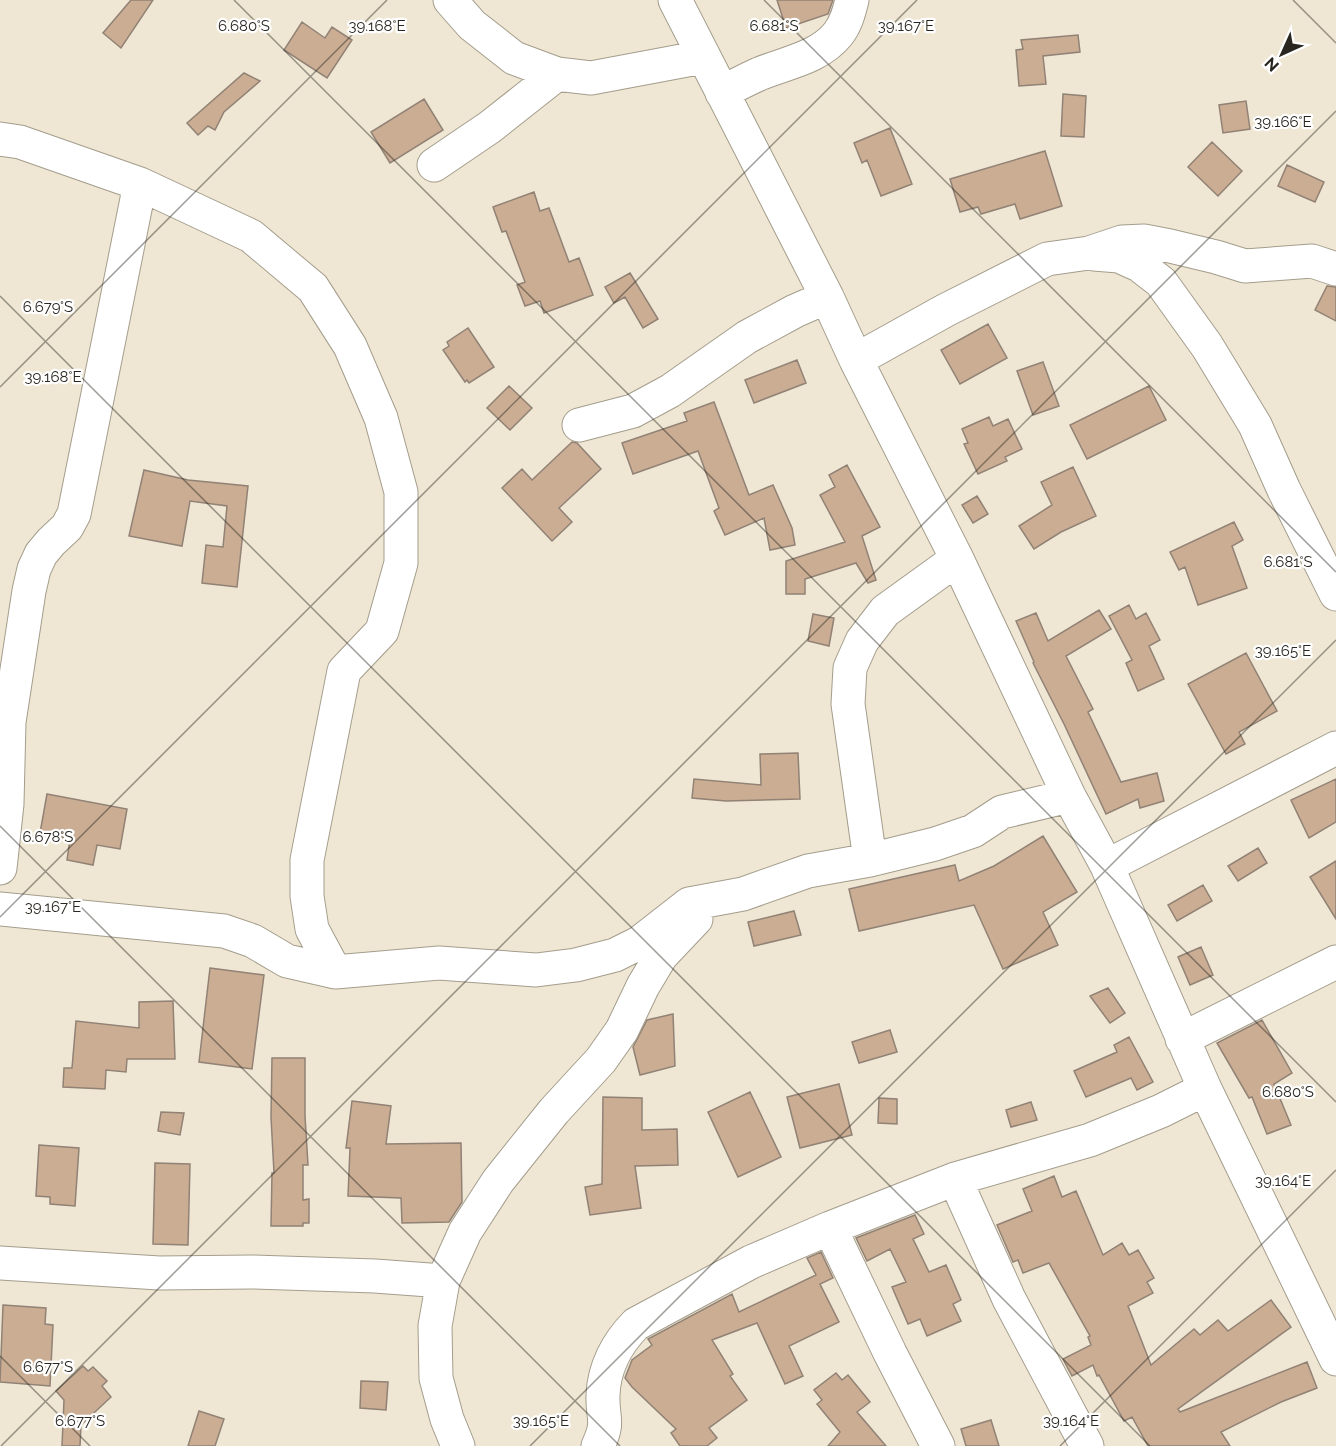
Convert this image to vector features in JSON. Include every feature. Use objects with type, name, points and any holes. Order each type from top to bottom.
[{"type":"street","points":[[450,0],[472,25],[514,58],[557,74],[591,78],[703,57]]},
{"type":"street","points":[[675,0],[827,297],[856,360],[957,559],[1069,796],[1107,866],[1205,1089],[1327,1323],[1336,1359]]},
{"type":"street","points":[[722,93],[760,73],[789,64],[823,48],[837,35],[846,20],[852,0]]},
{"type":"street","points":[[434,165],[490,127],[557,74]]},
{"type":"street","points":[[0,139],[39,148],[140,184],[251,236],[313,288],[350,346],[381,418],[401,492],[401,563],[382,631],[344,671],[307,860],[307,896],[312,929],[335,972]]},
{"type":"street","points":[[0,868],[7,804],[9,722],[29,591],[34,569],[41,554],[67,527],[75,514],[140,184]]},
{"type":"street","points":[[856,360],[946,310],[1047,259],[1089,253],[1122,242],[1144,241],[1245,266],[1312,261],[1336,269]]},
{"type":"street","points":[[1089,253],[1119,256],[1139,265],[1161,282],[1207,346],[1255,425],[1284,490],[1336,594]]},
{"type":"street","points":[[579,425],[633,411],[670,392],[747,337],[827,297]]},
{"type":"street","points":[[870,860],[848,704],[849,668],[862,641],[885,611],[957,559]]},
{"type":"street","points":[[1107,866],[1336,748]]},
{"type":"street","points":[[0,909],[224,931],[253,941],[287,961],[335,972],[439,963],[536,970],[576,965],[615,955],[639,943],[689,904],[743,894],[808,871],[870,860],[935,844],[973,831],[1002,812],[1069,796]]},
{"type":"street","points":[[458,1446],[447,1419],[436,1378],[435,1326],[443,1281],[465,1232],[498,1180],[554,1111],[601,1060],[622,1030],[643,986],[661,956],[720,898]]},
{"type":"street","points":[[1182,1039],[1336,962]]},
{"type":"street","points":[[598,1446],[605,1431],[602,1398],[604,1378],[623,1337],[636,1324],[751,1262],[830,1228],[955,1179],[1090,1140],[1161,1111],[1205,1089]]},
{"type":"street","points":[[955,1179],[1009,1299],[1087,1446]]},
{"type":"street","points":[[830,1228],[938,1446]]},
{"type":"street","points":[[0,1263],[159,1273],[253,1272],[443,1281]]},
{"type":"building","points":[[131,0],[153,0],[121,48],[103,33]]},
{"type":"building","points":[[777,0],[833,0],[828,14],[786,28]]},
{"type":"building","points":[[302,22],[325,38],[332,27],[352,40],[327,78],[284,50]]},
{"type":"building","points":[[1078,35],[1080,52],[1043,56],[1046,84],[1019,86],[1016,50],[1023,49],[1021,40]]},
{"type":"building","points":[[244,73],[260,81],[224,112],[215,130],[208,126],[198,135],[187,123]]},
{"type":"building","points":[[1063,94],[1086,96],[1084,137],[1061,136]]},
{"type":"building","points":[[424,99],[443,130],[390,163],[371,132]]},
{"type":"building","points":[[1246,101],[1250,129],[1223,133],[1219,105]]},
{"type":"building","points":[[890,128],[912,184],[881,196],[867,160],[862,163],[854,143]]},
{"type":"building","points":[[1212,142],[1242,171],[1218,196],[1188,167]]},
{"type":"building","points":[[1045,151],[1062,206],[1020,219],[1015,204],[981,214],[978,207],[960,212],[950,179]]},
{"type":"building","points":[[1287,165],[1324,182],[1315,202],[1278,186]]},
{"type":"building","points":[[534,192],[540,211],[549,208],[569,262],[579,258],[593,295],[544,313],[540,301],[525,306],[517,285],[525,282],[506,231],[502,232],[493,207]]},
{"type":"building","points":[[630,273],[658,319],[643,328],[625,297],[614,303],[605,287]]},
{"type":"building","points":[[1327,286],[1336,287],[1336,321],[1315,310]]},
{"type":"building","points":[[988,324],[1007,358],[960,384],[941,350]]},
{"type":"building","points":[[468,328],[494,367],[469,383],[467,380],[465,382],[443,350],[449,346],[447,342]]},
{"type":"building","points":[[797,360],[806,383],[754,403],[745,380]]},
{"type":"building","points":[[1043,362],[1059,406],[1033,415],[1017,371]]},
{"type":"building","points":[[509,386],[532,408],[510,430],[487,408]]},
{"type":"building","points":[[1149,386],[1166,420],[1087,459],[1070,425]]},
{"type":"building","points":[[714,402],[749,495],[773,485],[792,528],[795,545],[770,550],[764,518],[725,535],[714,511],[719,508],[698,451],[633,474],[622,443],[687,421],[684,413]]},
{"type":"building","points":[[989,417],[993,426],[1008,419],[1022,449],[1005,457],[1007,461],[978,474],[964,444],[968,443],[962,429]]},
{"type":"building","points":[[572,442],[577,443],[601,469],[559,508],[572,522],[552,541],[502,488],[522,469],[532,480]]},
{"type":"building","points":[[847,465],[880,527],[862,536],[876,580],[868,583],[856,563],[805,579],[805,594],[786,594],[786,561],[845,542],[820,495],[835,487],[829,475]]},
{"type":"building","points":[[1073,467],[1096,516],[1061,532],[1034,549],[1019,526],[1052,505],[1041,482]]},
{"type":"building","points":[[144,470],[188,480],[248,486],[237,587],[202,583],[206,545],[223,547],[227,506],[190,501],[182,546],[129,536]]},
{"type":"building","points":[[977,496],[988,514],[973,523],[962,505]]},
{"type":"building","points":[[1234,522],[1243,540],[1232,546],[1247,588],[1198,605],[1185,567],[1179,570],[1170,552]]},
{"type":"building","points":[[1129,605],[1136,619],[1146,613],[1160,640],[1149,646],[1164,679],[1138,691],[1126,663],[1132,660],[1109,616]]},
{"type":"building","points":[[1099,610],[1111,629],[1066,656],[1093,709],[1088,712],[1121,782],[1157,773],[1164,801],[1140,808],[1138,799],[1106,814],[1033,663],[1016,621],[1036,613],[1048,641]]},
{"type":"building","points":[[813,614],[834,618],[829,646],[808,641]]},
{"type":"building","points":[[1246,653],[1277,711],[1239,732],[1245,744],[1226,754],[1188,684]]},
{"type":"building","points":[[798,753],[800,799],[726,801],[692,798],[694,779],[761,785],[760,754]]},
{"type":"building","points":[[1336,779],[1336,822],[1309,838],[1291,800]]},
{"type":"building","points":[[47,794],[127,809],[120,849],[97,845],[93,865],[67,860],[70,839],[40,833]]},
{"type":"building","points":[[1043,836],[1077,892],[1043,912],[1058,945],[1003,969],[974,905],[859,931],[849,889],[955,865],[959,881],[994,866]]},
{"type":"building","points":[[1258,848],[1267,863],[1238,881],[1228,866]]},
{"type":"building","points":[[1336,861],[1336,919],[1310,877]]},
{"type":"building","points":[[1203,885],[1212,901],[1177,921],[1168,905]]},
{"type":"building","points":[[794,911],[801,935],[754,946],[748,922]]},
{"type":"building","points":[[1201,947],[1213,975],[1190,985],[1178,957]]},
{"type":"building","points":[[210,968],[264,975],[252,1069],[199,1062]]},
{"type":"building","points":[[1108,988],[1125,1013],[1110,1023],[1090,996]]},
{"type":"building","points":[[173,1001],[175,1059],[127,1059],[126,1072],[106,1070],[105,1089],[63,1087],[64,1068],[72,1068],[76,1021],[139,1028],[139,1002]]},
{"type":"building","points":[[673,1014],[675,1066],[640,1075],[633,1047],[647,1020]]},
{"type":"building","points":[[1262,1020],[1292,1073],[1274,1084],[1291,1125],[1267,1134],[1252,1097],[1249,1098],[1217,1043]]},
{"type":"building","points":[[890,1030],[897,1052],[859,1063],[852,1042]]},
{"type":"building","points":[[1129,1037],[1153,1082],[1137,1090],[1131,1078],[1086,1097],[1074,1071],[1117,1052],[1114,1045]]},
{"type":"building","points":[[272,1058],[305,1058],[308,1165],[303,1165],[303,1200],[309,1199],[309,1223],[303,1223],[303,1226],[271,1226],[272,1173],[274,1173],[271,1117]]},
{"type":"building","points":[[839,1084],[852,1135],[800,1148],[787,1097]]},
{"type":"building","points":[[750,1092],[781,1157],[738,1177],[708,1112]]},
{"type":"building","points":[[603,1097],[642,1098],[642,1130],[677,1129],[678,1165],[635,1166],[641,1208],[590,1215],[585,1187],[602,1184]]},
{"type":"building","points":[[879,1098],[897,1099],[897,1124],[878,1123]]},
{"type":"building","points":[[352,1101],[391,1106],[386,1144],[461,1143],[462,1202],[449,1222],[402,1223],[401,1198],[348,1196],[350,1148],[346,1148]]},
{"type":"building","points":[[1031,1102],[1037,1120],[1011,1127],[1006,1110]]},
{"type":"building","points":[[161,1112],[184,1113],[180,1135],[158,1131]]},
{"type":"building","points":[[39,1145],[79,1148],[75,1206],[50,1204],[50,1197],[36,1196]]},
{"type":"building","points":[[155,1163],[190,1164],[188,1245],[153,1244]]},
{"type":"building","points":[[1054,1176],[1062,1197],[1076,1191],[1103,1255],[1122,1243],[1129,1255],[1138,1250],[1154,1278],[1147,1282],[1153,1293],[1128,1306],[1151,1365],[1194,1329],[1200,1335],[1218,1320],[1228,1331],[1271,1300],[1291,1327],[1178,1409],[1180,1412],[1307,1362],[1317,1388],[1281,1402],[1221,1432],[1230,1446],[1148,1446],[1132,1417],[1124,1421],[1099,1375],[1097,1376],[1093,1365],[1072,1376],[1063,1359],[1091,1345],[1088,1337],[1090,1336],[1049,1263],[1023,1273],[1018,1260],[1013,1262],[997,1225],[1032,1211],[1023,1189]]},
{"type":"building","points":[[915,1215],[924,1234],[913,1239],[929,1272],[946,1265],[961,1300],[953,1304],[961,1321],[927,1336],[920,1319],[908,1324],[892,1287],[906,1282],[890,1249],[867,1261],[856,1238]]},
{"type":"building","points":[[821,1252],[833,1278],[820,1284],[839,1322],[789,1346],[803,1376],[785,1384],[757,1323],[712,1340],[733,1374],[730,1376],[747,1400],[709,1428],[717,1438],[707,1446],[680,1446],[671,1433],[676,1429],[625,1378],[632,1360],[652,1345],[648,1339],[732,1294],[739,1312],[816,1275],[807,1258]]},
{"type":"building","points":[[3,1305],[46,1308],[45,1324],[53,1325],[50,1386],[0,1382]]},
{"type":"building","points":[[83,1366],[88,1371],[93,1367],[107,1381],[102,1386],[111,1397],[81,1425],[80,1446],[62,1446],[64,1400],[56,1391]]},
{"type":"building","points":[[836,1373],[842,1380],[848,1375],[870,1402],[857,1412],[886,1446],[828,1446],[840,1432],[817,1404],[822,1400],[814,1390]]},
{"type":"building","points":[[361,1381],[388,1382],[386,1410],[360,1408]]},
{"type":"building","points":[[199,1411],[224,1419],[215,1446],[188,1446]]},
{"type":"building","points":[[991,1420],[999,1446],[966,1446],[961,1429]]}]
